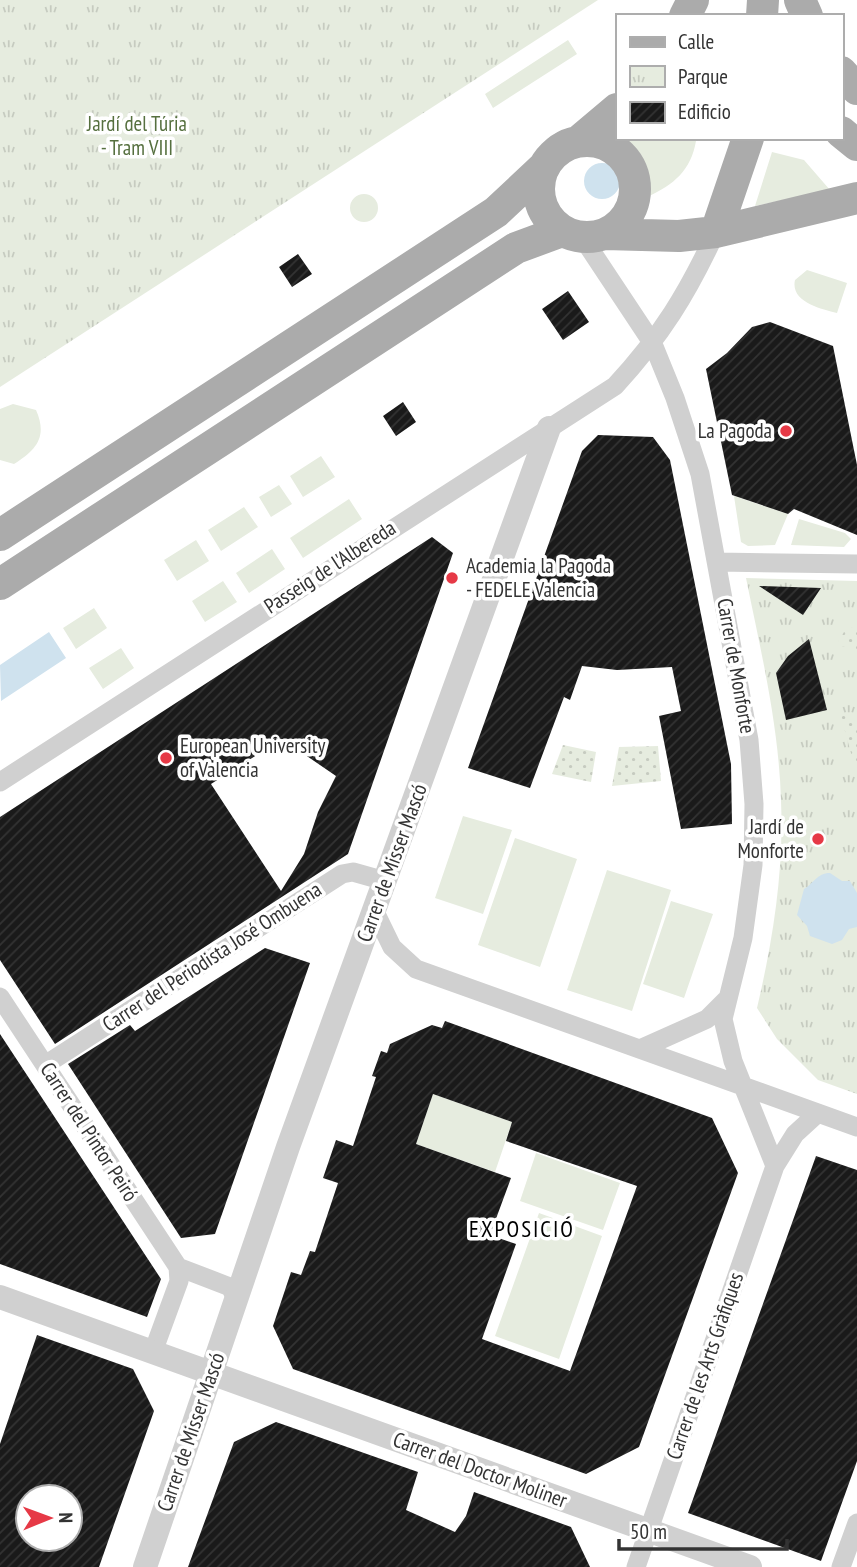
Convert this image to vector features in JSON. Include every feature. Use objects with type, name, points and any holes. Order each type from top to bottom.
[{"type":"main road","points":[[843,74],[857,89]]},
{"type":"main road","points":[[0,535],[496,212],[559,150],[579,141],[616,110]]},
{"type":"main road","points":[[843,134],[857,145]]},
{"type":"main road","points":[[716,232],[747,140]]},
{"type":"main road","points":[[0,584],[516,248],[617,228],[634,204],[634,176],[628,163],[613,148],[593,141],[579,141]]},
{"type":"main road","points":[[544,167],[539,184],[540,202],[549,219],[583,234],[679,236],[716,232],[857,198]]},
{"type":"street","name":"Passeig de l'Albereda","points":[[0,782],[615,386],[653,344],[688,290],[716,232]]},
{"type":"street","name":"Carrer de Monforte","points":[[583,234],[653,344],[676,398],[700,474],[717,562],[749,740],[754,804],[753,865],[743,938],[723,1019],[733,1061],[746,1088]]},
{"type":"street","name":"Carrer de Misser Mascó","points":[[145,1567],[236,1298],[549,428]]},
{"type":"street","points":[[717,562],[857,564]]},
{"type":"street","name":"Carrer del Periodista José Ombuena","points":[[45,1065],[342,874],[353,872],[386,881]]},
{"type":"street","points":[[375,912],[392,947],[416,969],[857,1127]]},
{"type":"street","points":[[640,1049],[707,1019],[729,996]]},
{"type":"street","name":"Carrer del Pintor Peiró","points":[[0,997],[178,1267]]},
{"type":"street","points":[[746,1088],[775,1166]]},
{"type":"street","name":"Carrer de les Arts Gràfiques","points":[[636,1567],[775,1166],[795,1134],[818,1113]]},
{"type":"street","points":[[153,1352],[179,1280],[178,1267],[230,1287],[236,1298]]},
{"type":"street","name":"Carrer del Doctor Moliner","points":[[0,1297],[750,1567]]},
{"type":"street","points":[[841,1567],[857,1523]]},
{"type":"green space","name":"Jardí del Túria - Tram VIII","points":[[0,0],[598,0],[0,387]]},
{"type":"green space","points":[[568,40],[577,54],[493,108],[485,94]]},
{"type":"green space","points":[[624,140],[696,141],[690,160],[680,175],[647,197],[647,172],[640,157]]},
{"type":"green space","points":[[772,152],[804,160],[830,190],[755,206]]},
{"type":"green space","points":[[364,194],[374,198],[378,208],[374,218],[364,222],[354,218],[350,208],[354,198]]},
{"type":"green space","points":[[807,270],[847,283],[837,313],[808,303],[797,294],[795,280]]},
{"type":"green space","points":[[13,404],[36,410],[41,428],[34,448],[14,464],[0,460],[0,409]]},
{"type":"green space","points":[[321,456],[335,477],[303,497],[290,476]]},
{"type":"green space","points":[[279,485],[292,504],[271,517],[259,497]]},
{"type":"green space","points":[[734,496],[788,514],[775,545],[748,546],[741,542]]},
{"type":"green space","points":[[349,499],[362,519],[303,558],[290,538]]},
{"type":"green space","points":[[244,507],[258,527],[221,551],[208,530]]},
{"type":"green space","points":[[799,519],[845,533],[851,539],[844,547],[791,545]]},
{"type":"green space","points":[[196,540],[209,561],[177,581],[164,560]]},
{"type":"green space","points":[[272,549],[285,569],[249,593],[236,573]]},
{"type":"green space","name":"Jardí de Monforte","points":[[746,578],[857,581],[857,1094],[818,1080],[777,1039],[757,1008],[776,905],[781,853],[781,801],[773,717]]},
{"type":"green space","points":[[223,581],[237,602],[205,622],[192,601]]},
{"type":"green space","points":[[94,608],[107,628],[76,649],[63,628]]},
{"type":"green space","points":[[857,625],[857,655],[846,646],[835,647],[844,632]]},
{"type":"green space","points":[[121,648],[134,668],[103,689],[89,668]]},
{"type":"green space","points":[[840,713],[857,722],[857,763],[854,764]]},
{"type":"green space","points":[[563,745],[596,752],[591,782],[552,774]]},
{"type":"green space","points":[[658,746],[661,781],[612,786],[619,747]]},
{"type":"green space","points":[[463,816],[512,830],[483,914],[435,898]]},
{"type":"green space","points":[[515,838],[577,859],[540,967],[478,945]]},
{"type":"green space","points":[[607,870],[671,890],[632,1011],[567,990]]},
{"type":"green space","points":[[671,901],[713,914],[684,998],[643,984]]},
{"type":"green space","points":[[433,1094],[512,1122],[495,1172],[416,1144]]},
{"type":"green space","points":[[536,1153],[620,1183],[603,1230],[520,1201]]},
{"type":"green space","points":[[539,1213],[602,1236],[559,1359],[495,1336]]},
{"type":"water","points":[[602,163],[615,168],[620,181],[615,194],[602,199],[589,194],[584,181],[589,168]]},
{"type":"water","points":[[49,632],[66,658],[1,701],[0,665]]},
{"type":"water","points":[[830,873],[842,881],[850,881],[857,893],[857,927],[849,929],[842,940],[832,944],[810,936],[807,926],[797,915],[804,889],[818,877]]},
{"type":"building","points":[[298,254],[312,274],[292,287],[279,267]]},
{"type":"building","points":[[568,291],[589,322],[563,340],[542,309]]},
{"type":"building","name":"La Pagoda","points":[[770,322],[833,346],[857,465],[857,535],[794,509],[788,514],[732,495],[706,369],[727,353],[752,327]]},
{"type":"building","points":[[403,402],[416,422],[396,436],[383,416]]},
{"type":"building","points":[[598,435],[653,437],[670,460],[731,764],[732,824],[681,829],[659,716],[681,711],[672,667],[617,670],[582,666],[570,700],[564,697],[530,788],[468,768],[582,451]]},
{"type":"building","points":[[432,537],[453,553],[348,854],[55,1044],[0,960],[0,817]],"holes":[[[282,739],[336,776],[318,812],[304,854],[281,891],[211,784]]]},
{"type":"building","points":[[759,586],[821,588],[803,615]]},
{"type":"building","points":[[809,639],[827,710],[786,720],[776,673],[788,656]]},
{"type":"building","points":[[265,948],[310,963],[215,1234],[181,1238],[68,1064],[130,1025],[135,1031]]},
{"type":"building","points":[[445,1021],[712,1118],[738,1173],[639,1447],[586,1474],[293,1369],[273,1326],[291,1272],[301,1275],[310,1251],[315,1252],[338,1183],[323,1178],[336,1140],[353,1146],[376,1077],[372,1076],[381,1051],[387,1053],[390,1044],[432,1025],[442,1028]],"holes":[[[433,1094],[512,1122],[506,1141],[637,1186],[570,1371],[482,1339],[516,1244],[490,1235],[511,1178],[416,1144]]]},
{"type":"building","points":[[0,1034],[161,1279],[147,1317],[0,1264]]},
{"type":"building","points":[[816,1156],[857,1170],[857,1461],[821,1561],[688,1513]]},
{"type":"building","points":[[37,1335],[133,1369],[154,1411],[99,1567],[0,1567],[0,1444]]},
{"type":"building","points":[[276,1422],[418,1472],[406,1510],[455,1532],[466,1516],[474,1492],[571,1527],[590,1567],[188,1567],[234,1442]]},
{"type":"place","name":"La Pagoda","points":[[786,431]]},
{"type":"place","name":"Academia la Pagoda - FEDELE Valencia","points":[[452,578]]},
{"type":"place","name":"European University of Valencia","points":[[166,758]]},
{"type":"place","name":"Jardí de Monforte","points":[[818,839]]},
{"type":"district","name":"EXPOSICIÓ","points":[[522,1229]]}]
